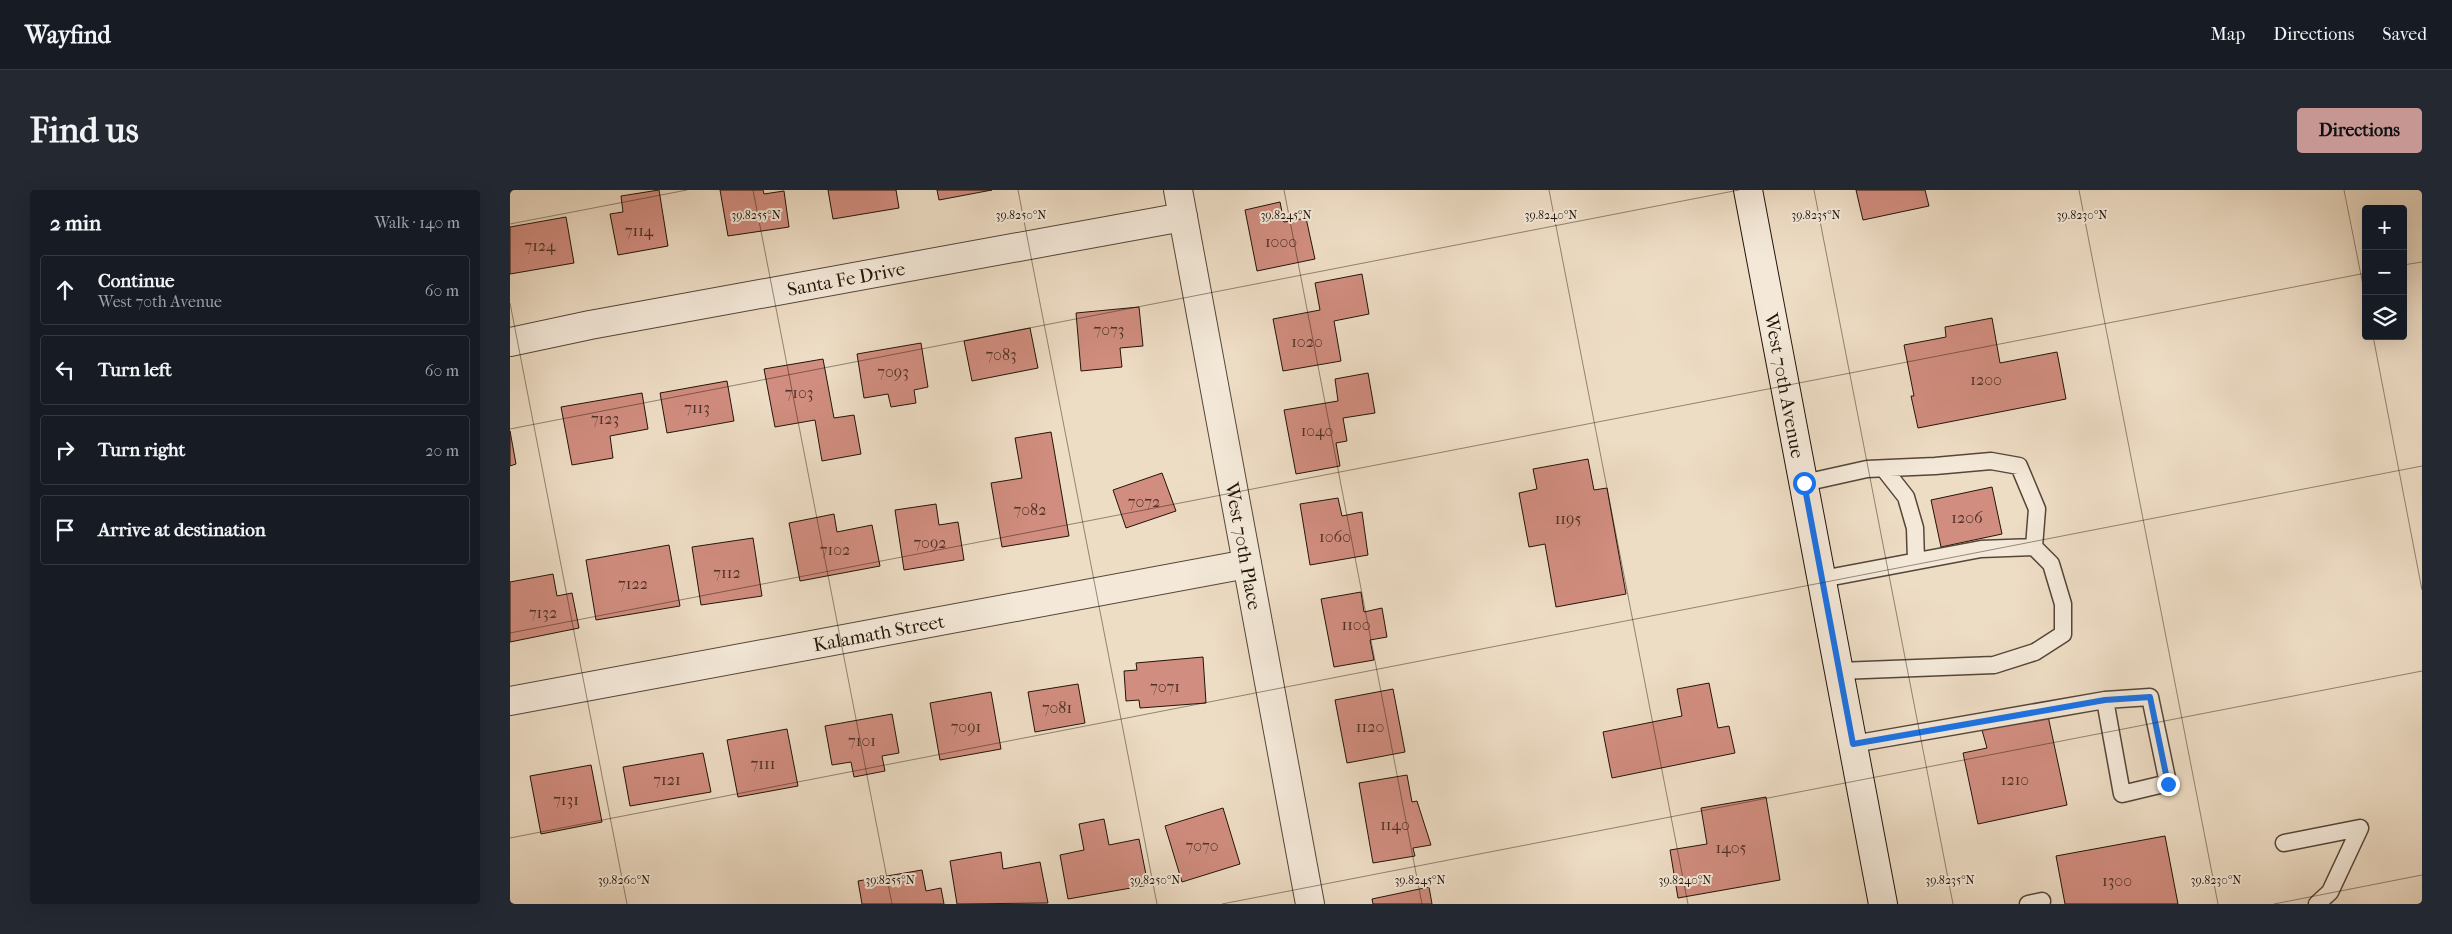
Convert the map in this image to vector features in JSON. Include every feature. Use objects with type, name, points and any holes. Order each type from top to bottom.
[{"type":"street","name":"West 70th Place","points":[[1178,190],[1310,904]]},
{"type":"street","name":"West 70th Avenue","points":[[1748,190],[1883,904]]},
{"type":"street","name":"Santa Fe Drive","points":[[510,342],[590,325],[1183,217]]},
{"type":"street","name":"Kalamath Street","points":[[510,701],[1248,564]]},
{"type":"lane","points":[[1804,483],[1867,469],[1991,461],[2019,466],[2037,509],[2034,547]]},
{"type":"lane","points":[[1884,469],[1906,498],[1915,528],[1916,561]]},
{"type":"lane","points":[[1822,579],[1981,549],[2034,547],[2051,564],[2063,604],[2063,634],[2035,652],[1994,665],[1839,671]]},
{"type":"lane","points":[[1853,744],[2105,700],[2150,697],[2168,784],[2122,794],[2105,700]]},
{"type":"lane","points":[[2284,843],[2360,828],[2330,892],[2317,904]]},
{"type":"building","points":[[659,190],[668,246],[618,255],[610,214],[623,212],[621,196]]},
{"type":"building","points":[[720,190],[763,190],[764,194],[784,191],[789,227],[728,236]]},
{"type":"building","points":[[828,190],[896,190],[899,208],[833,219]]},
{"type":"building","points":[[937,190],[992,190],[939,200]]},
{"type":"building","points":[[1856,190],[1925,190],[1929,206],[1863,220]]},
{"type":"building","points":[[1280,202],[1284,222],[1306,218],[1315,259],[1257,271],[1245,210]]},
{"type":"building","points":[[566,217],[574,263],[510,274],[510,227]]},
{"type":"building","points":[[1362,274],[1369,314],[1334,321],[1341,361],[1283,371],[1273,319],[1320,310],[1315,283]]},
{"type":"building","points":[[1139,307],[1143,346],[1120,348],[1122,367],[1081,371],[1076,313]]},
{"type":"building","points":[[1992,318],[2000,363],[2057,352],[2066,399],[1918,428],[1911,396],[1914,396],[1904,345],[1946,337],[1945,327]]},
{"type":"building","points":[[1030,328],[1038,368],[972,381],[964,341]]},
{"type":"building","points":[[921,343],[928,387],[914,390],[916,403],[891,407],[888,394],[864,398],[857,354]]},
{"type":"building","points":[[823,359],[834,418],[854,415],[861,454],[822,461],[815,420],[775,427],[764,369]]},
{"type":"building","points":[[1368,373],[1375,413],[1343,418],[1347,441],[1336,443],[1340,466],[1296,474],[1284,410],[1338,401],[1335,379]]},
{"type":"building","points":[[727,381],[734,421],[667,433],[660,393]]},
{"type":"building","points":[[642,393],[648,429],[610,436],[613,458],[572,465],[561,407]]},
{"type":"building","points":[[510,431],[516,464],[510,466]]},
{"type":"building","points":[[1051,432],[1069,536],[1002,547],[991,483],[1022,478],[1015,438]]},
{"type":"building","points":[[1588,459],[1594,490],[1607,488],[1626,594],[1556,607],[1545,544],[1529,547],[1519,493],[1537,489],[1533,469]]},
{"type":"building","points":[[1162,473],[1176,511],[1126,528],[1113,490]]},
{"type":"building","points":[[1992,487],[2002,534],[1941,547],[1931,500]]},
{"type":"building","points":[[1338,498],[1342,516],[1362,512],[1368,555],[1310,565],[1300,504]]},
{"type":"building","points":[[936,504],[939,525],[958,522],[964,560],[904,570],[895,510]]},
{"type":"building","points":[[834,514],[837,532],[872,525],[880,566],[800,581],[789,523]]},
{"type":"building","points":[[753,538],[762,596],[701,605],[692,547]]},
{"type":"building","points":[[669,545],[680,606],[596,620],[586,560]]},
{"type":"building","points":[[553,574],[557,596],[572,593],[579,628],[510,642],[510,582]]},
{"type":"building","points":[[1361,592],[1364,612],[1382,608],[1387,637],[1370,640],[1374,660],[1334,667],[1321,599]]},
{"type":"building","points":[[1203,657],[1206,703],[1140,708],[1139,700],[1126,701],[1124,671],[1137,670],[1136,663]]},
{"type":"building","points":[[1709,683],[1718,728],[1729,726],[1735,753],[1612,778],[1603,732],[1682,716],[1677,689]]},
{"type":"building","points":[[1078,684],[1085,723],[1035,732],[1028,692]]},
{"type":"building","points":[[1393,689],[1405,752],[1347,763],[1335,700]]},
{"type":"building","points":[[991,692],[1001,749],[940,760],[930,703]]},
{"type":"building","points":[[892,714],[899,753],[882,756],[885,771],[854,777],[851,762],[832,765],[825,726]]},
{"type":"building","points":[[2048,716],[2067,805],[1978,824],[1963,753],[1987,748],[1982,730]]},
{"type":"building","points":[[787,729],[798,786],[738,797],[727,740]]},
{"type":"building","points":[[703,753],[711,792],[630,806],[623,767]]},
{"type":"building","points":[[591,765],[602,822],[541,834],[530,776]]},
{"type":"building","points":[[1407,775],[1412,802],[1417,801],[1431,845],[1413,848],[1415,856],[1373,863],[1359,783]]},
{"type":"building","points":[[1766,797],[1780,880],[1678,898],[1670,850],[1707,844],[1701,808]]},
{"type":"building","points":[[1223,808],[1240,864],[1182,882],[1165,826]]},
{"type":"building","points":[[1104,819],[1109,845],[1139,839],[1148,885],[1068,899],[1060,855],[1084,850],[1079,824]]},
{"type":"building","points":[[2165,836],[2178,904],[2065,904],[2056,856]]},
{"type":"building","points":[[1001,852],[1003,869],[1040,862],[1048,903],[957,904],[950,861]]},
{"type":"building","points":[[922,870],[926,891],[941,888],[944,904],[862,904],[858,881]]},
{"type":"building","points":[[1429,887],[1432,904],[1373,904],[1372,899]]},
{"type":"route","points":[[1804,483],[1853,744],[2105,700],[2150,697],[2168,784]]}]
